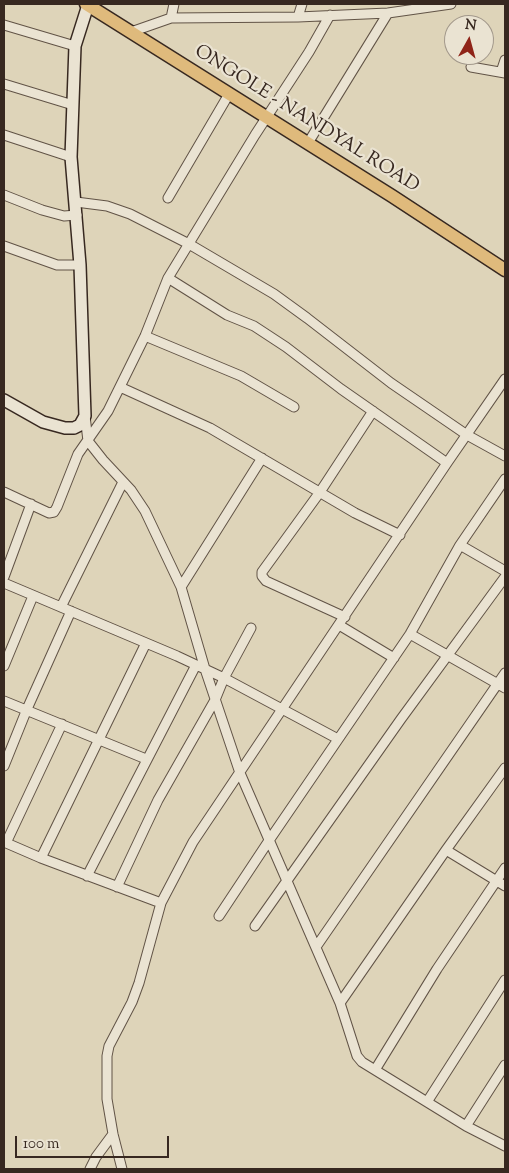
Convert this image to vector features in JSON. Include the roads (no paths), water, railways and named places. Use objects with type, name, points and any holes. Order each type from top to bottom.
[{"type":"main road","name":"ONGOLE - NANDYAL ROAD","points":[[87,4],[505,270]]},
{"type":"main road","points":[[4,400],[43,422],[65,428],[74,428],[80,425],[85,416],[80,265],[71,157],[75,46],[87,4]]},
{"type":"street","points":[[172,18],[174,4]]},
{"type":"street","points":[[298,17],[302,4]]},
{"type":"street","points":[[368,14],[370,4]]},
{"type":"street","points":[[132,32],[172,18],[298,17],[388,13],[410,7],[451,4]]},
{"type":"street","points":[[308,143],[388,13]]},
{"type":"street","points":[[4,492],[49,513],[54,512],[57,508],[78,454],[108,411],[145,336],[168,278],[309,52],[330,15]]},
{"type":"street","points":[[4,25],[75,46]]},
{"type":"street","points":[[471,67],[503,73],[505,60]]},
{"type":"street","points":[[4,84],[73,105]]},
{"type":"street","points":[[168,198],[229,94]]},
{"type":"street","points":[[4,135],[71,157]]},
{"type":"street","points":[[4,195],[42,210],[64,216],[77,216]]},
{"type":"street","points":[[76,202],[107,206],[130,214],[189,244],[280,299],[308,318],[392,383],[467,435],[505,456]]},
{"type":"street","points":[[4,246],[58,264],[80,265]]},
{"type":"street","points":[[168,278],[227,315],[254,326],[286,347],[447,463]]},
{"type":"street","points":[[145,336],[241,376],[294,407]]},
{"type":"street","points":[[122,1169],[107,1099],[107,1056],[139,983],[161,903],[193,842],[505,379]]},
{"type":"street","points":[[120,387],[210,428],[356,513],[400,534]]},
{"type":"street","points":[[345,617],[266,581],[262,576],[262,572],[320,492],[373,411]]},
{"type":"street","points":[[85,416],[88,441],[145,511],[180,587],[240,773],[286,884],[316,947],[340,1004],[357,1056],[362,1062],[466,1126],[505,1146]]},
{"type":"street","points":[[180,587],[262,458]]},
{"type":"street","points":[[219,916],[410,634],[460,545],[505,479]]},
{"type":"street","points":[[62,607],[123,482]]},
{"type":"street","points":[[4,577],[31,504]]},
{"type":"street","points":[[460,545],[505,571]]},
{"type":"street","points":[[255,926],[401,718],[505,577]]},
{"type":"street","points":[[4,583],[205,669],[338,739]]},
{"type":"street","points":[[4,666],[33,596]]},
{"type":"street","points":[[4,766],[27,709],[71,611]]},
{"type":"street","points":[[339,625],[394,658]]},
{"type":"street","points":[[117,887],[158,800],[215,700],[224,678],[251,628]]},
{"type":"street","points":[[410,634],[501,686]]},
{"type":"street","points":[[41,858],[146,643]]},
{"type":"street","points":[[87,876],[196,665]]},
{"type":"street","points":[[316,947],[501,686],[505,672]]},
{"type":"street","points":[[4,701],[146,759]]},
{"type":"street","points":[[62,724],[5,842],[87,876],[161,903]]},
{"type":"street","points":[[340,1004],[505,768]]},
{"type":"street","points":[[446,850],[505,886]]},
{"type":"street","points":[[375,1070],[437,970],[505,868]]},
{"type":"street","points":[[427,1102],[505,980]]},
{"type":"street","points":[[466,1126],[505,1065]]},
{"type":"street","points":[[90,1169],[96,1157],[113,1134]]}]
